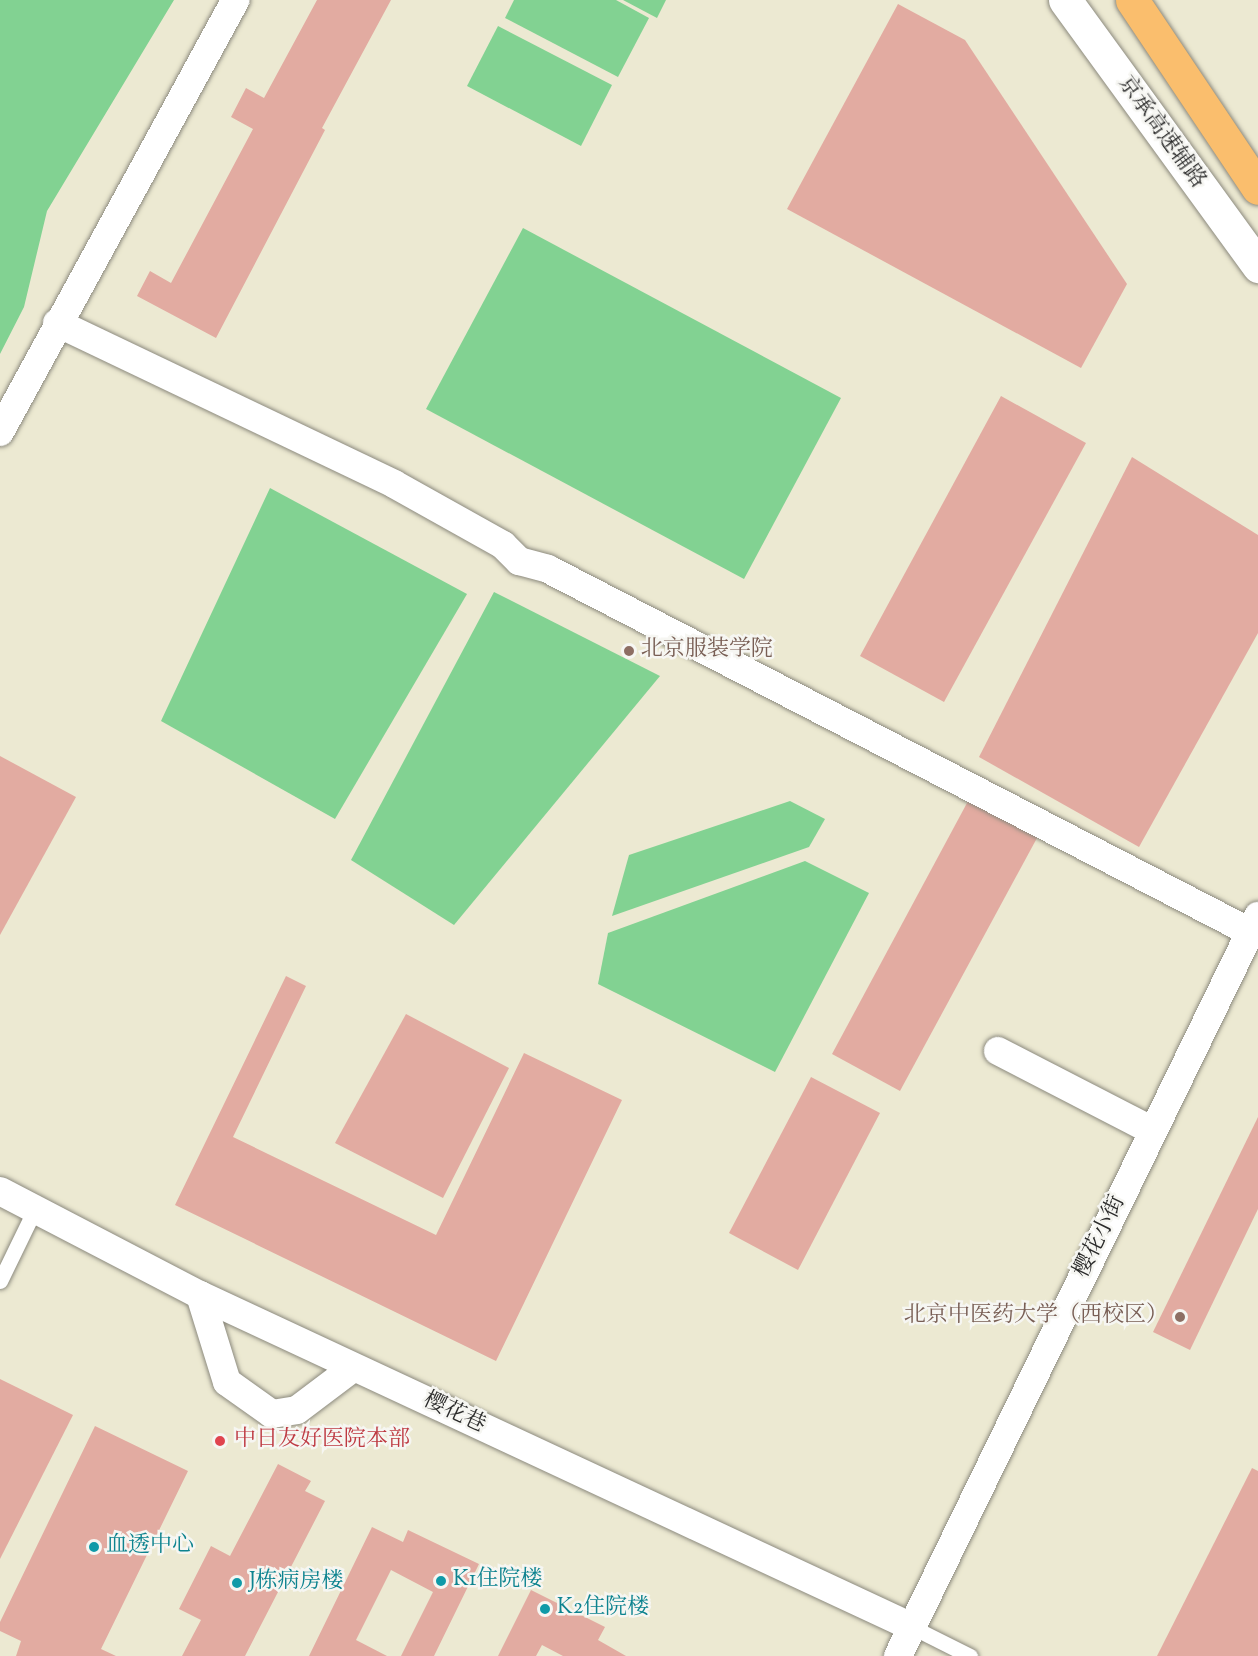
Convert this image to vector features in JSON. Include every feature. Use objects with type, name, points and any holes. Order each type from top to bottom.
[{"type":"highway","points":[[1132,0],[1258,188]]},
{"type":"street","points":[[0,432],[57,323],[236,0]]},
{"type":"street","name":"京承高速辅路","points":[[1065,0],[1258,266]]},
{"type":"street","points":[[57,323],[394,484],[503,545],[519,561],[548,569],[1254,924]]},
{"type":"street","name":"樱花小街","points":[[898,1656],[1254,924]]},
{"type":"street","points":[[998,1051],[1153,1131]]},
{"type":"street","name":"樱花巷","points":[[0,1191],[200,1295],[912,1627]]},
{"type":"street","points":[[200,1295],[227,1382],[272,1414],[297,1410],[354,1367]]},
{"type":"lane","points":[[0,1281],[35,1209]]},
{"type":"lane","points":[[912,1627],[970,1656]]},
{"type":"green space","points":[[0,0],[174,0],[47,211],[24,307],[0,354]]},
{"type":"green space","points":[[514,0],[616,0],[649,18],[618,77],[505,18]]},
{"type":"green space","points":[[623,0],[666,0],[657,18]]},
{"type":"green space","points":[[498,26],[612,85],[581,146],[467,86]]},
{"type":"green space","points":[[523,228],[841,398],[744,579],[426,409]]},
{"type":"green space","points":[[270,488],[467,594],[335,819],[161,721]]},
{"type":"green space","points":[[494,592],[660,676],[454,925],[351,860]]},
{"type":"green space","points":[[790,801],[825,819],[809,847],[612,916],[629,855]]},
{"type":"green space","points":[[805,861],[869,893],[775,1072],[598,984],[608,933]]},
{"type":"building","points":[[317,0],[391,0],[322,128],[325,130],[216,338],[137,296],[150,271],[171,283],[253,129],[231,117],[246,88],[264,98]]},
{"type":"building","points":[[898,4],[965,40],[1127,284],[1081,368],[787,209]]},
{"type":"building","points":[[1001,396],[1086,443],[944,702],[860,656]]},
{"type":"building","points":[[1132,457],[1258,535],[1258,633],[1139,847],[979,757]]},
{"type":"building","points":[[0,756],[76,797],[0,935]]},
{"type":"building","points":[[981,777],[1050,814],[900,1091],[832,1054]]},
{"type":"building","points":[[286,976],[306,986],[233,1137],[436,1235],[524,1053],[622,1100],[496,1361],[175,1205]]},
{"type":"building","points":[[406,1014],[509,1068],[443,1198],[335,1143]]},
{"type":"building","points":[[811,1077],[880,1113],[798,1270],[729,1233]]},
{"type":"building","points":[[1258,1117],[1258,1209],[1190,1350],[1153,1332]]},
{"type":"building","points":[[0,1379],[73,1415],[0,1559]]},
{"type":"building","name":"血透中心","points":[[95,1426],[188,1471],[101,1649],[116,1656],[16,1656],[21,1641],[0,1631],[0,1622]]},
{"type":"building","name":"J栋病房楼","points":[[278,1464],[311,1481],[305,1491],[325,1501],[245,1656],[182,1656],[201,1620],[179,1609],[211,1546],[230,1556]]},
{"type":"building","points":[[1252,1468],[1258,1471],[1258,1656],[1157,1656]]},
{"type":"building","name":"K1住院楼","points":[[372,1527],[403,1542],[408,1530],[479,1564],[434,1656],[401,1656],[433,1592],[391,1570],[356,1640],[387,1656],[309,1656]]},
{"type":"building","name":"K2住院楼","points":[[531,1590],[605,1627],[598,1640],[626,1656],[563,1656],[542,1645],[536,1656],[498,1656]]},
{"type":"place","name":"北京服装学院","points":[[629,651]]},
{"type":"place","name":"北京中医药大学（西校区）","points":[[1180,1317]]},
{"type":"place","name":"中日友好医院本部","points":[[220,1441]]},
{"type":"place","name":"血透中心","points":[[94,1547]]},
{"type":"place","name":"K1住院楼","points":[[441,1581]]},
{"type":"place","name":"J栋病房楼","points":[[237,1583]]},
{"type":"place","name":"K2住院楼","points":[[545,1609]]}]
